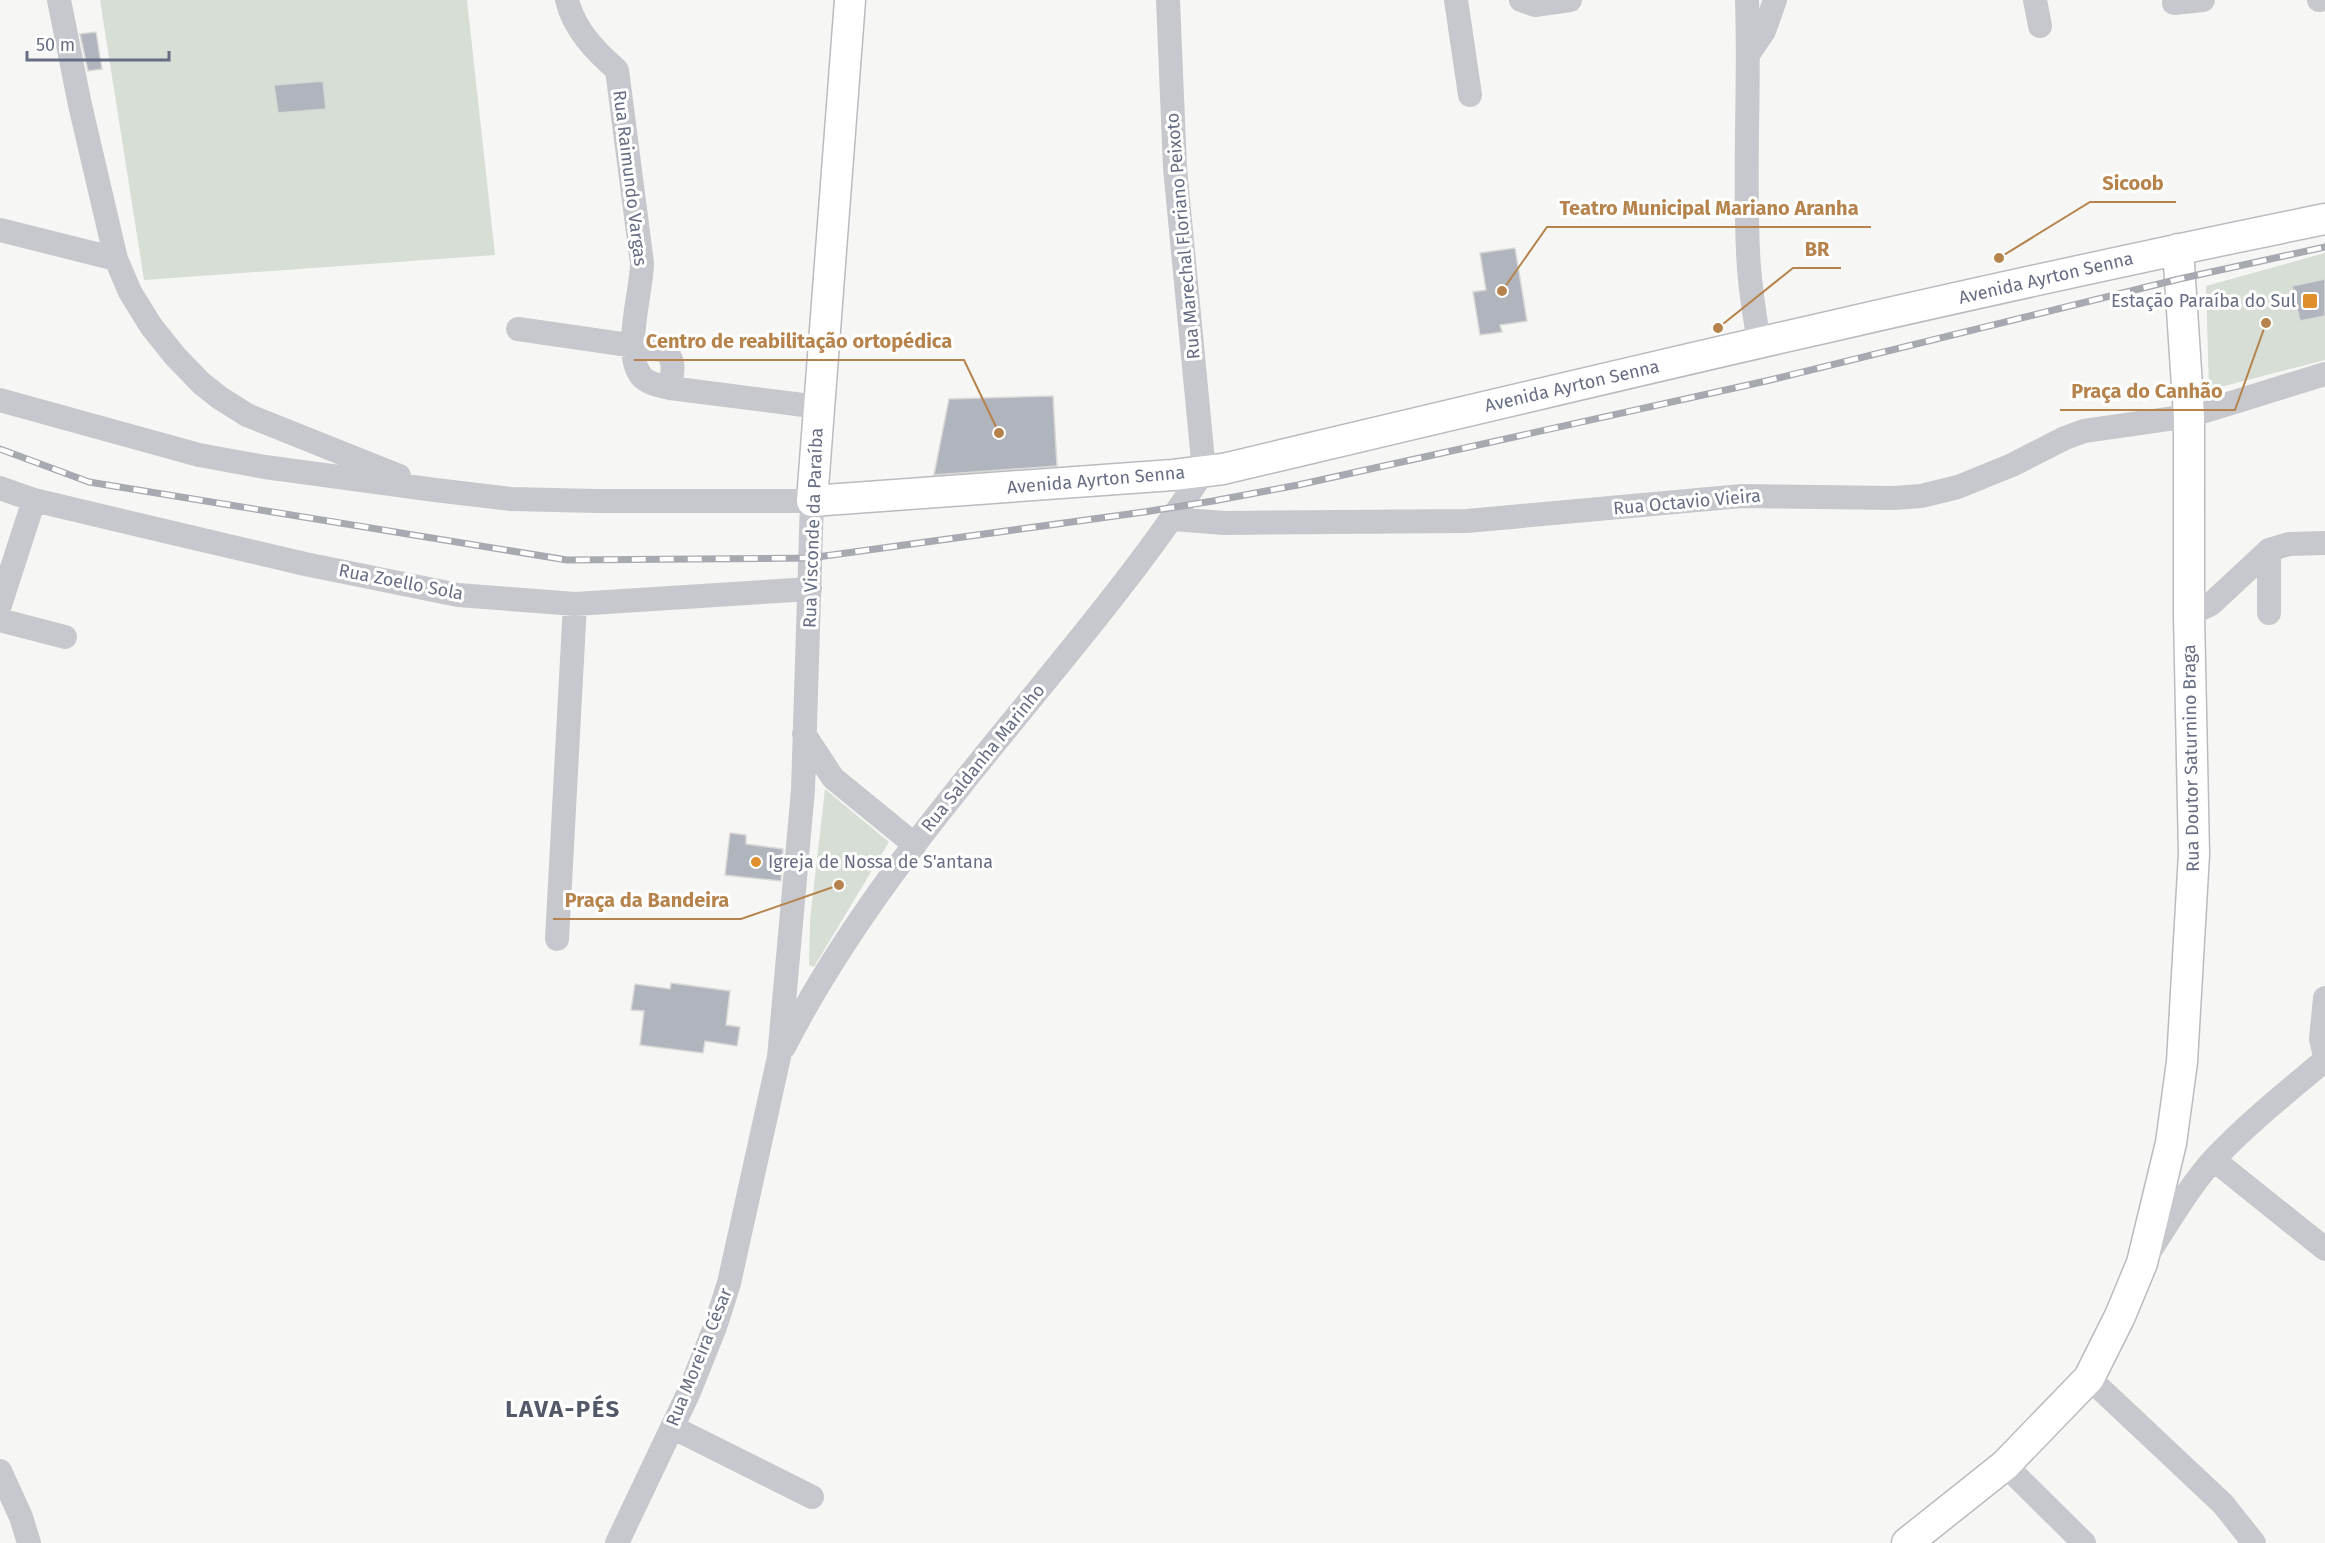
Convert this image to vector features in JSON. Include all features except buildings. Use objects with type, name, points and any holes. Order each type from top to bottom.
[{"type":"main road","name":"Rua Visconde da Paraíba","points":[[812,501],[850,0]]},
{"type":"main road","name":"Avenida Ayrton Senna","points":[[812,501],[1161,476],[1224,469],[1759,342],[2178,249],[2325,219]]},
{"type":"main road","name":"Rua Doutor Saturnino Braga","points":[[1907,1543],[2005,1465],[2089,1378],[2120,1316],[2142,1263],[2171,1143],[2182,1062],[2194,854],[2188,416],[2178,249]]},
{"type":"street","points":[[58,0],[116,259],[130,292],[175,356],[220,398],[247,415],[435,490]]},
{"type":"street","name":"Rua Raimundo Vargas","points":[[567,0],[571,15],[594,51],[617,70],[642,263],[632,345],[642,377],[670,388]]},
{"type":"street","name":"Rua Marechal Floriano Peixoto","points":[[1168,0],[1175,168],[1204,471]]},
{"type":"street","points":[[1456,0],[1470,95]]},
{"type":"street","points":[[1521,0],[1535,5],[1570,0]]},
{"type":"street","points":[[1747,0],[1748,253],[1759,342]]},
{"type":"street","points":[[1749,53],[1764,31],[1775,0]]},
{"type":"street","points":[[2035,0],[2040,26]]},
{"type":"street","points":[[2174,3],[2203,0]]},
{"type":"street","points":[[0,230],[116,259]]},
{"type":"street","points":[[519,329],[657,348],[668,353],[672,362],[670,388],[819,407]]},
{"type":"street","name":"Rua Octavio Vieira","points":[[1173,519],[1224,523],[1467,521],[1742,496],[1894,498],[1921,496],[1958,487],[2012,465],[2065,438],[2084,432],[2188,416],[2325,374]]},
{"type":"street","points":[[0,400],[199,455],[265,467],[435,490],[511,499],[812,501]]},
{"type":"street","name":"Rua Saldanha Marinho","points":[[779,1057],[834,957],[865,911],[1173,519],[1204,471]]},
{"type":"street","name":"Rua Zoello Sola","points":[[0,488],[34,500],[305,564],[458,595],[575,604],[810,589]]},
{"type":"street","points":[[0,606],[34,500]]},
{"type":"street","name":"Rua Visconde da Paraíba","points":[[779,1057],[803,790],[812,501]]},
{"type":"street","points":[[2189,615],[2211,604],[2269,550],[2289,544],[2325,543]]},
{"type":"street","points":[[2269,550],[2269,613]]},
{"type":"street","points":[[557,939],[575,604]]},
{"type":"street","points":[[0,620],[65,637]]},
{"type":"street","points":[[804,734],[832,778],[915,845]]},
{"type":"street","points":[[803,790],[814,782],[832,778]]},
{"type":"street","points":[[2142,1263],[2195,1184],[2214,1160],[2260,1114],[2325,1058],[2321,1039],[2325,998]]},
{"type":"street","name":"Rua Moreira César","points":[[617,1543],[703,1359],[729,1283],[779,1057]]},
{"type":"street","points":[[2214,1160],[2325,1249]]},
{"type":"street","points":[[2089,1378],[2223,1504],[2254,1543]]},
{"type":"street","points":[[672,1427],[812,1497]]},
{"type":"street","points":[[2005,1465],[2084,1543]]},
{"type":"street","points":[[0,1472],[21,1518],[29,1543]]},
{"type":"shaded area","points":[[100,0],[467,0],[495,255],[144,280]]},
{"type":"shaded area","points":[[2325,253],[2325,360],[2209,390],[2206,286]]},
{"type":"shaded area","points":[[825,789],[889,842],[814,967],[809,965],[810,920]]},
{"type":"railway","points":[[0,449],[89,482],[567,560],[810,558],[1144,512],[1298,485],[1766,381],[2179,279],[2325,247]]},
{"type":"place","name":"Sicoob","points":[[1999,258]]},
{"type":"place","name":"Teatro Municipal Mariano Aranha","points":[[1502,291]]},
{"type":"place","name":"Estação Paraíba do Sul","points":[[2310,301]]},
{"type":"place","name":"Praça do Canhão","points":[[2266,323]]},
{"type":"place","name":"BR","points":[[1718,328]]},
{"type":"place","name":"Centro de reabilitação ortopédica","points":[[999,433]]},
{"type":"place","name":"Igreja de Nossa de S'antana","points":[[756,862]]},
{"type":"place","name":"Praça da Bandeira","points":[[839,885]]},
{"type":"district","name":"LAVA-PÉS","points":[[563,1409]]}]
